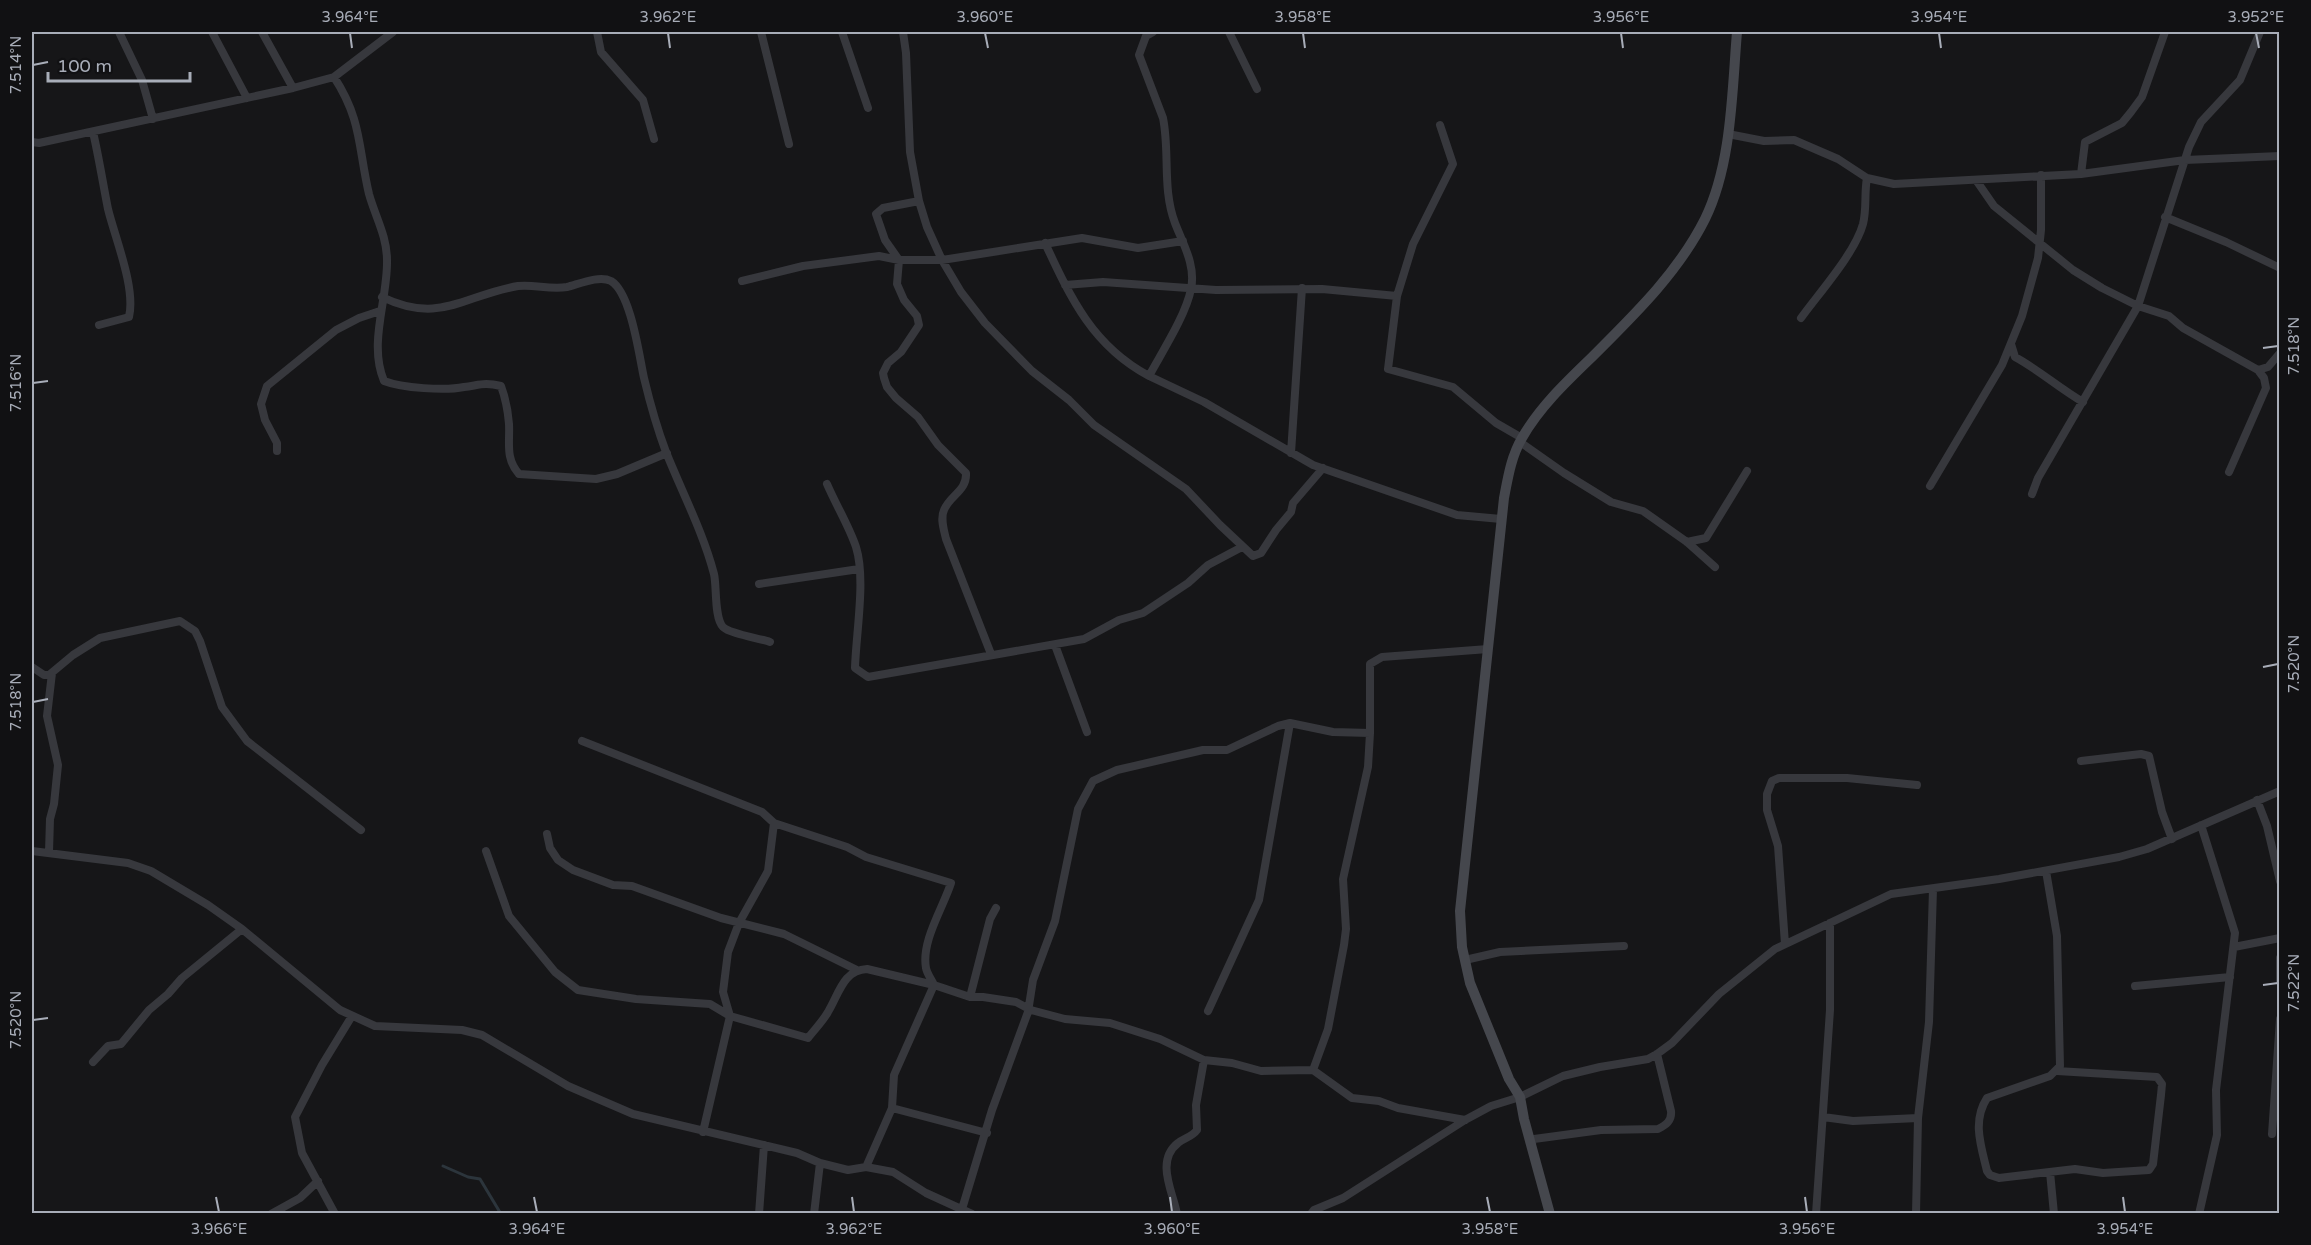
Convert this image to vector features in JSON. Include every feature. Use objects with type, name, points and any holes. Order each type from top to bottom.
[{"type":"main road","points":[[1550,1214],[1520,1097],[1509,1080],[1480,1011],[1465,960],[1460,911],[1501,519],[1509,470],[1521,440],[1558,390],[1656,291],[1694,239],[1714,199],[1728,134],[1737,32]]},
{"type":"street","points":[[119,32],[142,80],[153,119]]},
{"type":"street","points":[[212,32],[247,98]]},
{"type":"street","points":[[262,32],[293,88]]},
{"type":"street","points":[[597,32],[601,52],[643,100],[654,139]]},
{"type":"street","points":[[761,32],[789,144]]},
{"type":"street","points":[[842,32],[868,108]]},
{"type":"street","points":[[903,32],[910,152],[919,201],[927,227],[942,260],[961,292],[986,323],[1032,371],[1069,400],[1094,425],[1186,489],[1253,556],[1261,553],[1291,512],[1293,503],[1323,468]]},
{"type":"street","points":[[1149,376],[1186,305],[1192,276],[1188,251],[1172,214],[1162,118],[1138,55],[1146,36],[1153,32]]},
{"type":"street","points":[[1229,32],[1257,89]]},
{"type":"street","points":[[2081,174],[2085,142],[2122,123],[2142,97],[2165,32]]},
{"type":"street","points":[[2032,494],[2038,478],[2138,306],[2165,217],[2189,147],[2201,122],[2240,80],[2260,32]]},
{"type":"street","points":[[32,142],[39,143],[93,132],[334,77],[388,33]]},
{"type":"street","points":[[334,77],[347,97],[355,118],[369,191],[384,238],[387,259],[380,310],[378,367],[384,381],[415,388],[463,388],[485,382],[501,386],[509,425],[509,457],[512,466],[519,474],[596,479],[617,474],[667,453]]},
{"type":"street","points":[[1440,125],[1453,164],[1413,244],[1397,296],[1388,369],[1454,387],[1496,423],[1564,473],[1611,502],[1643,511],[1687,542],[1715,567]]},
{"type":"street","points":[[93,132],[109,211],[120,244],[130,302],[129,317],[99,325]]},
{"type":"street","points":[[1728,134],[1764,141],[1794,140],[1838,159],[1867,178],[1894,184],[2081,174],[2185,160],[2280,156]]},
{"type":"street","points":[[1930,486],[2002,365],[2011,344],[2038,258],[2041,230],[2041,175]]},
{"type":"street","points":[[1801,318],[1849,251],[1862,227],[1867,205],[1865,189],[1867,178]]},
{"type":"street","points":[[1976,180],[1994,206],[2073,270],[2138,306],[2169,316],[2183,328],[2258,370],[2264,378],[2266,388],[2229,472]]},
{"type":"street","points":[[919,201],[883,208],[876,214],[885,240],[899,260],[897,284],[904,300],[917,316],[919,325],[901,352],[888,363],[883,373],[896,398],[918,417],[938,445],[966,473],[964,487],[948,503],[942,521],[946,539],[991,654]]},
{"type":"street","points":[[2165,217],[2226,242],[2280,268]]},
{"type":"street","points":[[742,280],[803,266],[879,256],[899,260],[942,260],[1082,238],[1138,248],[1183,241]]},
{"type":"street","points":[[1046,243],[1082,316],[1096,335],[1128,364],[1204,402],[1291,453],[1323,468],[1457,515],[1501,519]]},
{"type":"street","points":[[382,297],[408,306],[426,309],[447,308],[513,287],[532,284],[552,288],[596,279],[609,280],[621,291],[635,334],[654,418],[714,575],[718,620],[723,628],[732,632],[770,642]]},
{"type":"street","points":[[1065,285],[1103,282],[1191,289],[1302,288],[1397,296]]},
{"type":"street","points":[[1291,453],[1302,288]]},
{"type":"street","points":[[278,451],[261,404],[267,386],[336,330],[380,310]]},
{"type":"street","points":[[2011,344],[2015,357],[2041,372],[2062,390],[2083,402]]},
{"type":"street","points":[[2258,370],[2268,367],[2280,353]]},
{"type":"street","points":[[1687,542],[1706,538],[1747,471]]},
{"type":"street","points":[[827,484],[857,548],[861,591],[855,637],[855,668],[868,676],[1084,639],[1119,620],[1143,613],[1188,583],[1208,565],[1242,547]]},
{"type":"street","points":[[759,584],[859,569]]},
{"type":"street","points":[[48,674],[100,638],[180,621],[195,631],[208,658],[216,693],[222,707],[247,741],[361,830]]},
{"type":"street","points":[[1055,645],[1087,732]]},
{"type":"street","points":[[1313,1070],[1328,1029],[1344,945],[1346,929],[1343,879],[1368,767],[1370,664],[1382,657],[1488,649]]},
{"type":"street","points":[[32,667],[48,674]]},
{"type":"street","points":[[48,674],[51,688],[47,716],[58,765],[50,819],[49,852]]},
{"type":"street","points":[[962,1209],[992,1110],[1028,1008],[1034,980],[1055,921],[1077,809],[1093,782],[1118,770],[1203,750],[1227,750],[1278,726],[1290,723],[1333,732],[1370,733]]},
{"type":"street","points":[[1208,1011],[1259,900],[1290,723]]},
{"type":"street","points":[[582,741],[762,812],[774,823],[951,883],[928,939],[926,968],[934,985],[894,1075],[892,1108],[866,1167]]},
{"type":"street","points":[[2080,761],[2141,754],[2149,756],[2162,812],[2172,838]]},
{"type":"street","points":[[1785,944],[1778,846],[1767,810],[1767,794],[1772,781],[1779,778],[1847,778],[1917,784]]},
{"type":"street","points":[[1314,1212],[1343,1198],[1465,1120],[1491,1106],[1520,1097],[1563,1076],[1648,1059],[1672,1043],[1719,994],[1758,962],[1785,944],[1891,894],[2046,871],[2119,857],[2147,849],[2280,791]]},
{"type":"street","points":[[2257,800],[2267,826],[2280,881]]},
{"type":"street","points":[[703,1131],[730,1016],[723,992],[728,952],[739,923],[768,871],[774,823]]},
{"type":"street","points":[[2199,1214],[2217,1135],[2216,1090],[2235,933],[2201,825]]},
{"type":"street","points":[[547,834],[550,848],[558,860],[573,870],[614,885],[632,886],[739,923],[784,934],[857,970]]},
{"type":"street","points":[[32,851],[128,863],[150,871],[242,928],[340,1010],[375,1026],[462,1030],[482,1035],[568,1086],[633,1114],[797,1152],[820,1163],[848,1170],[866,1167],[893,1172],[926,1193],[972,1214]]},
{"type":"street","points":[[486,851],[509,916],[555,972],[578,990],[636,999],[710,1004],[730,1016],[808,1038],[828,1013],[849,975],[857,970],[867,969],[934,985],[970,997],[1009,1000],[1065,1019],[1110,1023],[1160,1039],[1204,1060],[1233,1063],[1261,1071],[1313,1070],[1353,1098],[1379,1101],[1398,1108],[1465,1120]]},
{"type":"street","points":[[2046,871],[2057,936],[2060,1066],[2056,1071],[2036,1082],[1987,1098],[1978,1122],[1982,1149],[1990,1175],[1999,1178],[2075,1169],[2103,1173],[2148,1170],[2153,1164],[2161,1095],[2162,1084],[2157,1077],[2056,1071]]},
{"type":"street","points":[[1916,1214],[1918,1118],[1929,1022],[1933,889]]},
{"type":"street","points":[[970,997],[990,920],[996,908]]},
{"type":"street","points":[[1816,1214],[1830,1010],[1830,923]]},
{"type":"street","points":[[93,1062],[108,1046],[122,1044],[149,1010],[182,978],[242,928]]},
{"type":"street","points":[[2234,947],[2280,938]]},
{"type":"street","points":[[1465,960],[1500,952],[1624,946]]},
{"type":"street","points":[[2280,958],[2280,982]]},
{"type":"street","points":[[2135,986],[2230,977]]},
{"type":"street","points":[[335,1214],[303,1153],[295,1122],[296,1112],[352,1016]]},
{"type":"street","points":[[2272,1134],[2280,1019]]},
{"type":"street","points":[[1531,1145],[1534,1139],[1547,1136],[1601,1130],[1658,1129],[1666,1125],[1671,1111],[1657,1054]]},
{"type":"street","points":[[1178,1214],[1167,1178],[1167,1160],[1177,1144],[1197,1130],[1196,1105],[1204,1060]]},
{"type":"street","points":[[892,1108],[987,1132]]},
{"type":"street","points":[[1823,1117],[1853,1120],[1918,1118]]},
{"type":"street","points":[[759,1214],[764,1145]]},
{"type":"street","points":[[814,1214],[820,1163]]},
{"type":"street","points":[[2050,1172],[2054,1214]]},
{"type":"street","points":[[271,1214],[300,1198],[318,1181]]},
{"type":"waterway","points":[[443,1166],[468,1177],[480,1179],[501,1214]]}]
